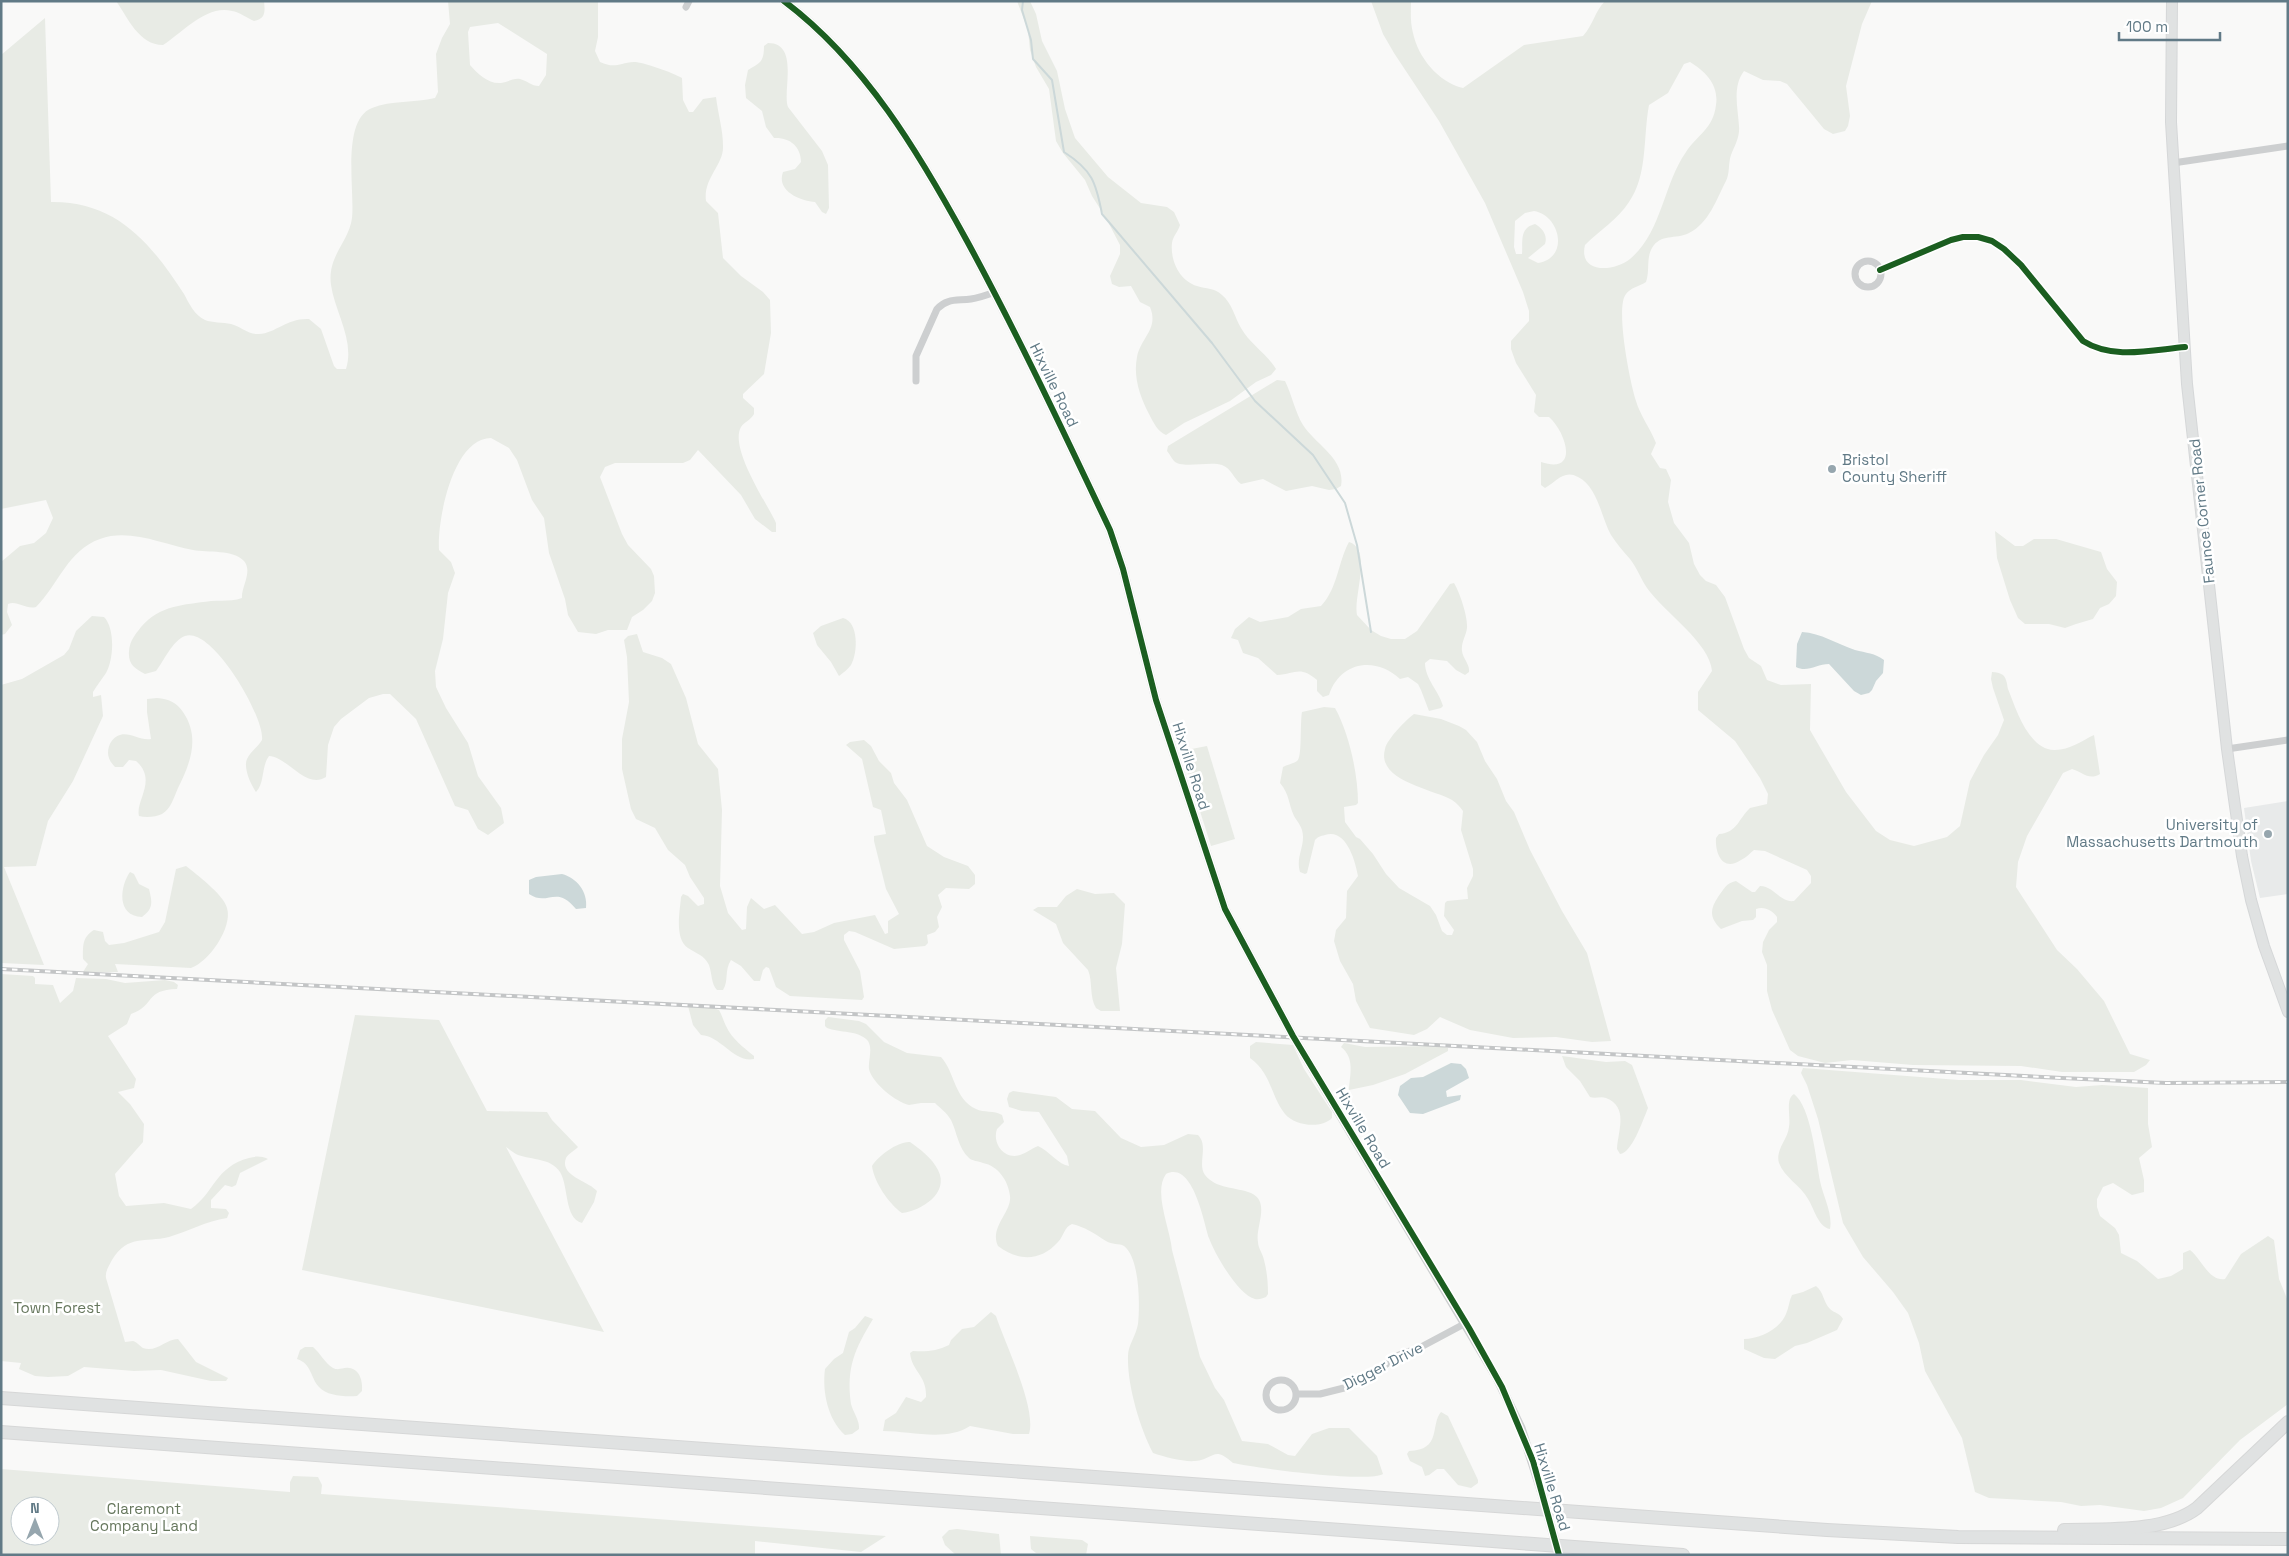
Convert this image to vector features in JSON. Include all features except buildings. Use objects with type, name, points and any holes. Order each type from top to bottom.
[{"type":"highway","points":[[1,1398],[1804,1529],[1993,1537],[2288,1539]]},
{"type":"highway","points":[[1993,1537],[2055,1531],[2151,1526],[2175,1521],[2197,1508],[2288,1422]]},
{"type":"highway","points":[[1,1432],[1683,1555]]},
{"type":"main road","name":"Faunce Corner Road","points":[[2172,1],[2170,95],[2187,384],[2227,748],[2242,856],[2251,900],[2264,946],[2288,1012]]},
{"type":"street","name":"Hixville Road","points":[[784,1],[816,27],[868,83],[916,153],[994,292],[1110,530],[1123,569],[1156,700],[1209,863],[1228,914],[1301,1050],[1466,1323],[1510,1402],[1529,1450],[1559,1555]]},
{"type":"street","points":[[2173,163],[2288,146]]},
{"type":"street","points":[[1880,270],[1951,240],[1978,237],[1992,241],[2021,265],[2083,341],[2092,346],[2103,351],[2116,352],[2185,347]]},
{"type":"street","points":[[916,381],[916,356],[937,309],[942,303],[950,300],[971,299],[994,292]]},
{"type":"street","points":[[2227,748],[2288,740]]},
{"type":"street","name":"Digger Drive","points":[[1297,1394],[1320,1394],[1344,1388],[1370,1376],[1399,1355],[1421,1347],[1466,1323]]},
{"type":"street","points":[[1281,1380],[1292,1384],[1297,1394],[1293,1405],[1282,1410],[1271,1406],[1266,1395],[1270,1384],[1281,1380]]},
{"type":"shaded area","points":[[1802,632],[1822,637],[1884,660],[1883,673],[1876,681],[1872,690],[1861,695],[1854,691],[1829,664],[1808,669],[1796,667],[1797,644]]},
{"type":"shaded area","name":"University of Massachusetts Dartmouth","points":[[2288,801],[2288,894],[2260,898],[2251,861],[2244,808]]},
{"type":"shaded area","points":[[562,874],[577,882],[580,886],[585,896],[586,908],[576,909],[563,898],[542,898],[529,894],[529,880],[536,877]]},
{"type":"shaded area","points":[[1451,1063],[1461,1064],[1466,1069],[1469,1078],[1446,1091],[1447,1097],[1461,1095],[1460,1100],[1423,1114],[1410,1113],[1398,1095],[1400,1086],[1411,1078],[1423,1077]]},
{"type":"green space","points":[[116,1],[264,1],[264,11],[261,18],[254,21],[235,12],[223,10],[213,12],[195,21],[163,45],[147,41],[141,36]]},
{"type":"green space","points":[[448,1],[598,1],[598,37],[595,51],[600,62],[613,65],[638,62],[682,78],[683,100],[689,112],[693,112],[703,99],[716,97],[723,146],[720,159],[710,178],[706,201],[718,213],[723,258],[770,300],[771,333],[764,374],[743,394],[743,398],[754,408],[754,414],[741,427],[739,436],[744,461],[776,523],[776,532],[772,532],[755,519],[741,495],[698,450],[690,460],[683,463],[615,463],[605,467],[600,477],[622,534],[628,545],[651,569],[654,576],[655,593],[652,601],[632,617],[627,630],[608,630],[596,634],[578,632],[568,615],[565,599],[549,553],[544,518],[532,500],[517,460],[509,448],[491,438],[478,442],[467,451],[457,466],[445,501],[439,537],[439,550],[451,562],[455,573],[448,593],[443,639],[435,671],[436,687],[446,708],[468,743],[478,776],[501,808],[504,823],[488,835],[478,829],[468,810],[455,806],[416,719],[390,694],[369,698],[341,719],[334,727],[328,745],[326,777],[319,780],[311,779],[276,758],[269,756],[261,784],[256,792],[248,776],[246,763],[248,756],[262,740],[261,729],[246,694],[222,658],[209,645],[196,637],[185,636],[176,642],[156,671],[145,674],[133,665],[129,655],[132,641],[141,627],[156,614],[182,605],[242,598],[247,570],[244,561],[239,557],[227,553],[182,548],[135,536],[111,536],[100,539],[89,544],[71,560],[36,607],[32,608],[15,603],[8,604],[7,612],[12,625],[5,634],[1,635],[1,562],[20,546],[34,543],[46,533],[53,518],[46,500],[1,509],[1,55],[45,18],[51,202],[74,204],[95,209],[113,217],[130,228],[145,242],[171,275],[192,308],[205,320],[231,324],[259,334],[294,321],[309,319],[321,329],[334,366],[337,369],[346,369],[348,348],[333,295],[331,275],[335,257],[347,235],[352,218],[352,157],[356,126],[362,115],[379,105],[435,98],[438,92],[436,54],[450,24]],"holes":[[[498,23],[547,54],[546,75],[539,86],[520,79],[501,83],[492,82],[480,75],[470,65],[468,32],[470,27]]]},
{"type":"green space","points":[[1017,1],[1030,1],[1036,14],[1042,41],[1057,71],[1065,109],[1075,138],[1108,177],[1141,203],[1167,207],[1174,212],[1180,225],[1172,243],[1173,257],[1177,269],[1186,280],[1197,286],[1216,291],[1225,298],[1245,334],[1276,369],[1271,375],[1256,382],[1230,401],[1184,423],[1166,435],[1158,429],[1146,407],[1140,394],[1136,372],[1139,350],[1151,327],[1152,315],[1150,307],[1140,302],[1131,286],[1119,287],[1112,284],[1110,276],[1120,254],[1120,245],[1085,180],[1063,153],[1056,141],[1049,89],[1036,67],[1030,50],[1028,30]]},
{"type":"green space","points":[[1371,1],[1411,1],[1412,29],[1419,51],[1430,67],[1445,80],[1463,88],[1524,45],[1583,36],[1605,1],[1872,1],[1862,24],[1846,86],[1850,116],[1845,131],[1833,134],[1824,129],[1787,84],[1780,81],[1763,80],[1744,71],[1740,77],[1737,91],[1738,137],[1730,158],[1727,178],[1715,203],[1707,217],[1696,229],[1684,235],[1660,240],[1656,243],[1650,252],[1646,282],[1628,292],[1623,302],[1623,329],[1633,392],[1656,443],[1651,454],[1660,468],[1666,469],[1671,480],[1668,502],[1674,523],[1689,543],[1694,564],[1700,575],[1706,581],[1716,585],[1725,597],[1744,649],[1749,658],[1761,666],[1767,680],[1781,685],[1811,684],[1810,730],[1846,792],[1876,831],[1890,840],[1914,846],[1947,837],[1960,826],[1970,781],[1984,755],[1998,735],[2004,720],[1993,688],[1992,672],[2003,675],[2025,727],[2038,744],[2046,748],[2060,750],[2071,747],[2094,735],[2100,774],[2092,777],[2072,769],[2063,773],[2027,836],[2018,862],[2016,887],[2057,950],[2077,969],[2104,1001],[2130,1054],[2150,1060],[2146,1065],[2134,1072],[2062,1072],[2021,1066],[1913,1065],[1852,1060],[1825,1063],[1798,1056],[1790,1050],[1772,1010],[1767,991],[1767,965],[1762,952],[1763,942],[1769,930],[1777,922],[1777,917],[1768,909],[1759,908],[1756,909],[1756,917],[1753,920],[1742,921],[1721,929],[1714,921],[1712,909],[1715,901],[1727,885],[1736,881],[1752,892],[1755,892],[1760,886],[1765,887],[1789,901],[1794,901],[1811,883],[1811,876],[1807,870],[1765,851],[1754,850],[1735,863],[1729,864],[1721,860],[1717,850],[1716,838],[1719,834],[1734,828],[1750,808],[1767,804],[1768,794],[1760,778],[1735,741],[1698,710],[1698,692],[1712,671],[1709,660],[1695,639],[1647,588],[1632,562],[1611,535],[1595,495],[1590,488],[1578,477],[1568,474],[1560,477],[1545,488],[1541,485],[1541,462],[1561,463],[1565,457],[1566,450],[1564,441],[1555,424],[1549,417],[1539,417],[1534,412],[1536,395],[1516,363],[1511,349],[1511,341],[1529,321],[1529,311],[1523,292],[1485,203],[1439,121],[1383,34]],"holes":[[[1690,62],[1701,70],[1713,85],[1716,105],[1712,120],[1678,165],[1656,222],[1641,248],[1630,259],[1615,266],[1607,268],[1592,266],[1584,254],[1585,245],[1625,208],[1639,180],[1644,155],[1649,105],[1668,93],[1684,64]],[[1534,211],[1543,214],[1550,220],[1558,237],[1555,253],[1548,259],[1538,263],[1528,258],[1546,241],[1545,235],[1538,226],[1535,224],[1530,226],[1524,232],[1522,254],[1516,254],[1514,247],[1515,221],[1525,213]]]},
{"type":"green space","points":[[768,43],[778,45],[784,51],[788,69],[788,107],[822,151],[828,165],[829,208],[826,214],[822,212],[815,202],[803,200],[786,190],[782,179],[783,172],[795,169],[801,162],[799,151],[789,141],[774,138],[766,127],[762,111],[746,98],[745,85],[748,70],[756,66],[760,61],[763,56],[764,46]]},
{"type":"green space","points":[[1277,380],[1285,381],[1303,425],[1328,452],[1339,468],[1341,486],[1329,490],[1312,486],[1286,491],[1263,479],[1241,484],[1222,465],[1189,465],[1173,460],[1167,451],[1168,446]]},
{"type":"green space","points":[[1995,531],[2015,546],[2023,546],[2034,539],[2056,539],[2101,552],[2107,569],[2117,582],[2116,596],[2109,604],[2100,608],[2093,619],[2065,628],[2049,624],[2025,624],[2018,618],[2010,600],[1997,558]]},
{"type":"green space","points":[[1349,542],[1356,546],[1360,554],[1361,563],[1356,607],[1357,615],[1371,630],[1381,636],[1391,639],[1405,639],[1417,631],[1450,584],[1454,583],[1466,618],[1467,628],[1462,651],[1469,672],[1465,675],[1456,670],[1447,661],[1430,659],[1425,663],[1427,674],[1443,706],[1441,708],[1429,711],[1418,684],[1408,677],[1400,679],[1391,672],[1370,665],[1350,669],[1341,675],[1329,695],[1323,697],[1317,691],[1317,680],[1311,675],[1297,672],[1277,675],[1258,658],[1243,653],[1238,640],[1231,638],[1235,629],[1249,617],[1260,622],[1288,617],[1301,609],[1321,606],[1331,591]]},
{"type":"green space","points":[[92,616],[104,617],[108,622],[112,636],[112,652],[109,667],[93,692],[93,697],[101,695],[103,716],[73,781],[48,821],[36,866],[4,867],[44,965],[1,963],[1,685],[22,679],[64,655],[69,649],[76,631]]},
{"type":"green space","points":[[843,618],[852,625],[856,646],[851,665],[839,676],[831,662],[817,645],[813,633],[821,626]]},
{"type":"green space","points":[[637,634],[643,652],[662,658],[671,664],[686,698],[698,744],[718,769],[722,810],[720,886],[728,913],[742,930],[746,929],[747,907],[751,898],[764,909],[775,905],[802,934],[814,932],[834,923],[875,915],[885,934],[888,933],[888,921],[899,914],[886,889],[874,841],[874,836],[886,834],[881,810],[873,807],[862,759],[846,745],[850,742],[864,740],[871,746],[879,761],[891,773],[894,783],[907,800],[927,846],[944,857],[968,866],[975,875],[975,884],[969,889],[946,888],[938,895],[942,907],[937,917],[939,927],[935,932],[927,935],[928,943],[925,946],[894,949],[855,932],[849,931],[844,935],[844,940],[860,971],[864,997],[862,1000],[790,996],[776,987],[769,968],[766,967],[763,970],[760,981],[754,981],[741,966],[731,960],[725,987],[723,990],[717,990],[707,962],[684,944],[679,932],[681,897],[683,894],[688,896],[698,906],[704,904],[704,898],[690,877],[685,865],[668,850],[655,828],[636,819],[631,809],[622,769],[622,739],[629,702],[627,657],[624,640],[628,636]]},
{"type":"green space","points":[[157,698],[172,702],[183,712],[191,731],[192,750],[187,769],[168,809],[157,816],[142,817],[139,816],[139,810],[146,783],[142,768],[136,761],[129,760],[123,767],[115,767],[109,759],[108,750],[111,742],[120,735],[126,734],[151,739],[147,699]]},
{"type":"green space","points":[[1324,707],[1335,708],[1340,718],[1354,767],[1358,803],[1344,807],[1345,822],[1399,888],[1430,906],[1436,915],[1442,931],[1447,935],[1452,935],[1454,930],[1444,916],[1445,903],[1447,901],[1468,899],[1467,888],[1473,876],[1473,869],[1461,830],[1463,811],[1452,800],[1397,776],[1389,769],[1385,760],[1385,749],[1393,735],[1414,714],[1441,719],[1459,726],[1466,730],[1477,742],[1485,761],[1497,779],[1506,801],[1514,812],[1530,850],[1562,911],[1587,953],[1611,1041],[1592,1042],[1556,1037],[1513,1038],[1470,1030],[1440,1017],[1427,1029],[1414,1035],[1370,1028],[1356,1001],[1353,984],[1340,961],[1334,941],[1336,930],[1346,918],[1347,891],[1358,876],[1355,862],[1348,847],[1339,836],[1325,835],[1315,840],[1307,873],[1300,872],[1299,858],[1303,842],[1302,830],[1294,816],[1286,791],[1280,783],[1283,767],[1298,760],[1299,757],[1302,712]]},
{"type":"green space","points":[[1207,746],[1235,839],[1211,846],[1181,751]]},
{"type":"green space","points":[[186,866],[216,891],[227,908],[228,916],[223,934],[205,959],[191,968],[115,964],[118,972],[83,972],[88,964],[83,959],[84,942],[87,936],[94,930],[103,932],[105,941],[109,945],[124,943],[159,932],[165,922],[176,869]]},
{"type":"green space","points":[[130,872],[134,874],[139,884],[149,889],[151,898],[150,908],[142,917],[128,912],[122,899],[124,885]]},
{"type":"green space","points":[[1077,889],[1095,894],[1114,893],[1125,904],[1122,944],[1116,968],[1120,1011],[1101,1011],[1096,1008],[1092,999],[1088,970],[1063,943],[1056,924],[1033,910],[1038,907],[1057,907],[1066,896]]},
{"type":"green space","name":"Town Forest","points":[[1,974],[33,976],[35,984],[53,985],[60,1003],[73,991],[76,978],[106,979],[125,983],[165,980],[178,985],[177,989],[159,992],[139,1010],[131,1014],[127,1024],[108,1036],[136,1079],[134,1088],[118,1092],[130,1104],[144,1124],[143,1142],[115,1174],[119,1196],[126,1206],[164,1203],[191,1209],[229,1167],[252,1157],[268,1159],[240,1173],[236,1185],[232,1187],[225,1185],[211,1200],[211,1208],[226,1209],[229,1213],[227,1218],[219,1219],[169,1237],[130,1243],[124,1246],[112,1260],[106,1278],[125,1342],[133,1341],[143,1348],[152,1349],[178,1339],[196,1362],[228,1378],[226,1381],[211,1381],[161,1370],[134,1371],[84,1367],[68,1376],[35,1376],[19,1369],[21,1363],[1,1361]]},
{"type":"green space","points":[[688,1006],[709,1006],[719,1010],[731,1035],[754,1056],[754,1059],[740,1057],[708,1036],[701,1035],[693,1025]]},
{"type":"green space","points":[[355,1015],[439,1020],[487,1111],[547,1112],[552,1120],[578,1147],[566,1158],[565,1164],[567,1169],[571,1174],[597,1191],[594,1202],[582,1223],[572,1215],[563,1178],[556,1167],[546,1162],[518,1155],[506,1147],[604,1332],[302,1270]]},
{"type":"green space","points":[[828,1017],[859,1021],[866,1024],[884,1042],[907,1053],[941,1057],[946,1063],[963,1099],[969,1105],[979,1110],[1002,1115],[1004,1122],[997,1129],[996,1140],[1004,1153],[1009,1155],[1020,1155],[1038,1146],[1061,1163],[1069,1166],[1067,1156],[1039,1112],[1022,1111],[1009,1107],[1007,1099],[1009,1093],[1013,1091],[1056,1097],[1072,1109],[1095,1111],[1121,1138],[1141,1147],[1164,1145],[1188,1134],[1198,1135],[1203,1144],[1202,1166],[1205,1175],[1220,1185],[1251,1193],[1260,1202],[1261,1215],[1258,1242],[1266,1268],[1268,1294],[1266,1297],[1256,1299],[1249,1296],[1235,1282],[1216,1253],[1209,1238],[1196,1195],[1190,1184],[1183,1176],[1175,1172],[1166,1174],[1162,1182],[1163,1210],[1200,1357],[1215,1388],[1224,1400],[1242,1441],[1268,1444],[1288,1455],[1295,1456],[1312,1434],[1329,1428],[1349,1428],[1377,1456],[1383,1474],[1356,1477],[1311,1474],[1233,1463],[1217,1454],[1202,1460],[1190,1461],[1153,1453],[1139,1419],[1128,1367],[1128,1352],[1136,1333],[1139,1306],[1136,1271],[1129,1252],[1124,1246],[1108,1242],[1086,1229],[1072,1224],[1067,1227],[1060,1240],[1044,1253],[1037,1256],[1022,1257],[1014,1255],[998,1246],[996,1232],[1010,1202],[1009,1190],[1005,1179],[993,1167],[973,1160],[965,1154],[951,1120],[935,1103],[909,1105],[885,1091],[875,1080],[869,1069],[870,1047],[868,1041],[854,1033],[827,1028],[825,1020]]},
{"type":"green space","points":[[1256,1042],[1293,1045],[1304,1069],[1332,1112],[1332,1118],[1321,1124],[1308,1125],[1295,1121],[1285,1114],[1263,1071],[1250,1058],[1250,1046]]},
{"type":"green space","points":[[1344,1043],[1365,1047],[1438,1046],[1448,1048],[1448,1051],[1405,1074],[1373,1085],[1349,1090],[1351,1067],[1348,1056],[1341,1047]]},
{"type":"green space","points":[[1562,1056],[1606,1062],[1625,1061],[1632,1065],[1648,1108],[1637,1135],[1629,1148],[1624,1152],[1620,1154],[1617,1149],[1620,1127],[1618,1107],[1606,1098],[1590,1097],[1580,1081],[1566,1067]]},
{"type":"green space","points":[[1803,1068],[1959,1080],[2021,1080],[2076,1087],[2102,1085],[2148,1088],[2148,1124],[2152,1147],[2139,1158],[2144,1180],[2144,1192],[2132,1195],[2113,1183],[2103,1187],[2097,1199],[2100,1216],[2115,1228],[2119,1235],[2121,1253],[2137,1261],[2158,1279],[2171,1276],[2183,1269],[2183,1253],[2190,1250],[2214,1277],[2225,1279],[2241,1254],[2268,1236],[2274,1240],[2279,1279],[2288,1301],[2288,1404],[2240,1440],[2183,1498],[2161,1508],[2144,1511],[2100,1505],[2081,1506],[2061,1502],[1989,1498],[1975,1492],[1962,1438],[1925,1371],[1919,1343],[1908,1313],[1863,1257],[1843,1223],[1818,1119],[1801,1073]]},
{"type":"green space","points":[[1794,1094],[1805,1110],[1809,1121],[1820,1181],[1829,1211],[1830,1229],[1822,1225],[1805,1194],[1785,1173],[1779,1163],[1780,1149],[1789,1127],[1789,1104],[1791,1096]]},
{"type":"green space","points":[[905,1142],[910,1142],[926,1154],[938,1170],[941,1178],[937,1193],[932,1199],[917,1209],[902,1213],[883,1192],[872,1166],[889,1150]]},
{"type":"green space","points":[[1816,1286],[1821,1291],[1828,1306],[1843,1319],[1837,1330],[1795,1346],[1775,1359],[1764,1358],[1744,1349],[1744,1339],[1763,1335],[1779,1324],[1786,1314],[1792,1295]]},
{"type":"green space","points":[[991,1312],[996,1316],[1019,1376],[1028,1409],[1029,1434],[1013,1434],[970,1426],[950,1434],[939,1435],[883,1431],[885,1420],[896,1413],[906,1397],[921,1402],[926,1397],[922,1378],[913,1365],[910,1353],[913,1351],[936,1350],[949,1345],[951,1340],[962,1329],[974,1327]]},
{"type":"green space","points":[[865,1316],[873,1319],[853,1359],[850,1379],[851,1404],[859,1429],[852,1434],[845,1435],[830,1414],[824,1387],[825,1369],[843,1353],[849,1332]]},
{"type":"green space","points":[[305,1347],[313,1347],[333,1368],[349,1368],[356,1371],[361,1380],[362,1391],[357,1396],[347,1396],[331,1394],[322,1390],[306,1364],[297,1359],[300,1350]]},
{"type":"green space","points":[[1441,1412],[1448,1416],[1478,1480],[1478,1483],[1471,1488],[1458,1485],[1444,1469],[1437,1469],[1425,1476],[1422,1467],[1410,1461],[1407,1454],[1409,1451],[1419,1450],[1431,1442]]},
{"type":"green space","name":"Claremont Company Land","points":[[1,1469],[290,1492],[290,1482],[293,1476],[318,1477],[322,1485],[321,1494],[886,1536],[861,1552],[755,1541],[755,1555],[1,1555]]},
{"type":"green space","points":[[957,1529],[999,1534],[1001,1555],[956,1555],[945,1545],[942,1537],[949,1530]]},
{"type":"green space","points":[[1030,1536],[1082,1540],[1088,1544],[1086,1555],[1036,1553],[1031,1549]]},
{"type":"waterway","points":[[1023,1],[1022,10],[1031,40],[1033,59],[1052,80],[1064,152],[1087,171],[1095,185],[1102,214],[1212,343],[1255,401],[1313,455],[1345,503],[1357,545],[1371,632]]},
{"type":"railway","points":[[1,969],[2042,1077],[2166,1083],[2288,1082]]},
{"type":"cycle path","points":[[784,1],[813,25],[840,52],[888,111],[949,208],[1023,348],[1110,530],[1123,569],[1156,700],[1225,909],[1293,1036],[1469,1328],[1502,1387],[1533,1461],[1559,1555]]},
{"type":"cycle path","points":[[1880,270],[1951,240],[1963,237],[1978,237],[1992,241],[2021,265],[2083,341],[2095,347],[2119,352],[2185,347]]},
{"type":"place","name":"Bristol County Sheriff","points":[[1832,469]]},
{"type":"place","name":"University of Massachusetts Dartmouth","points":[[2268,834]]}]
